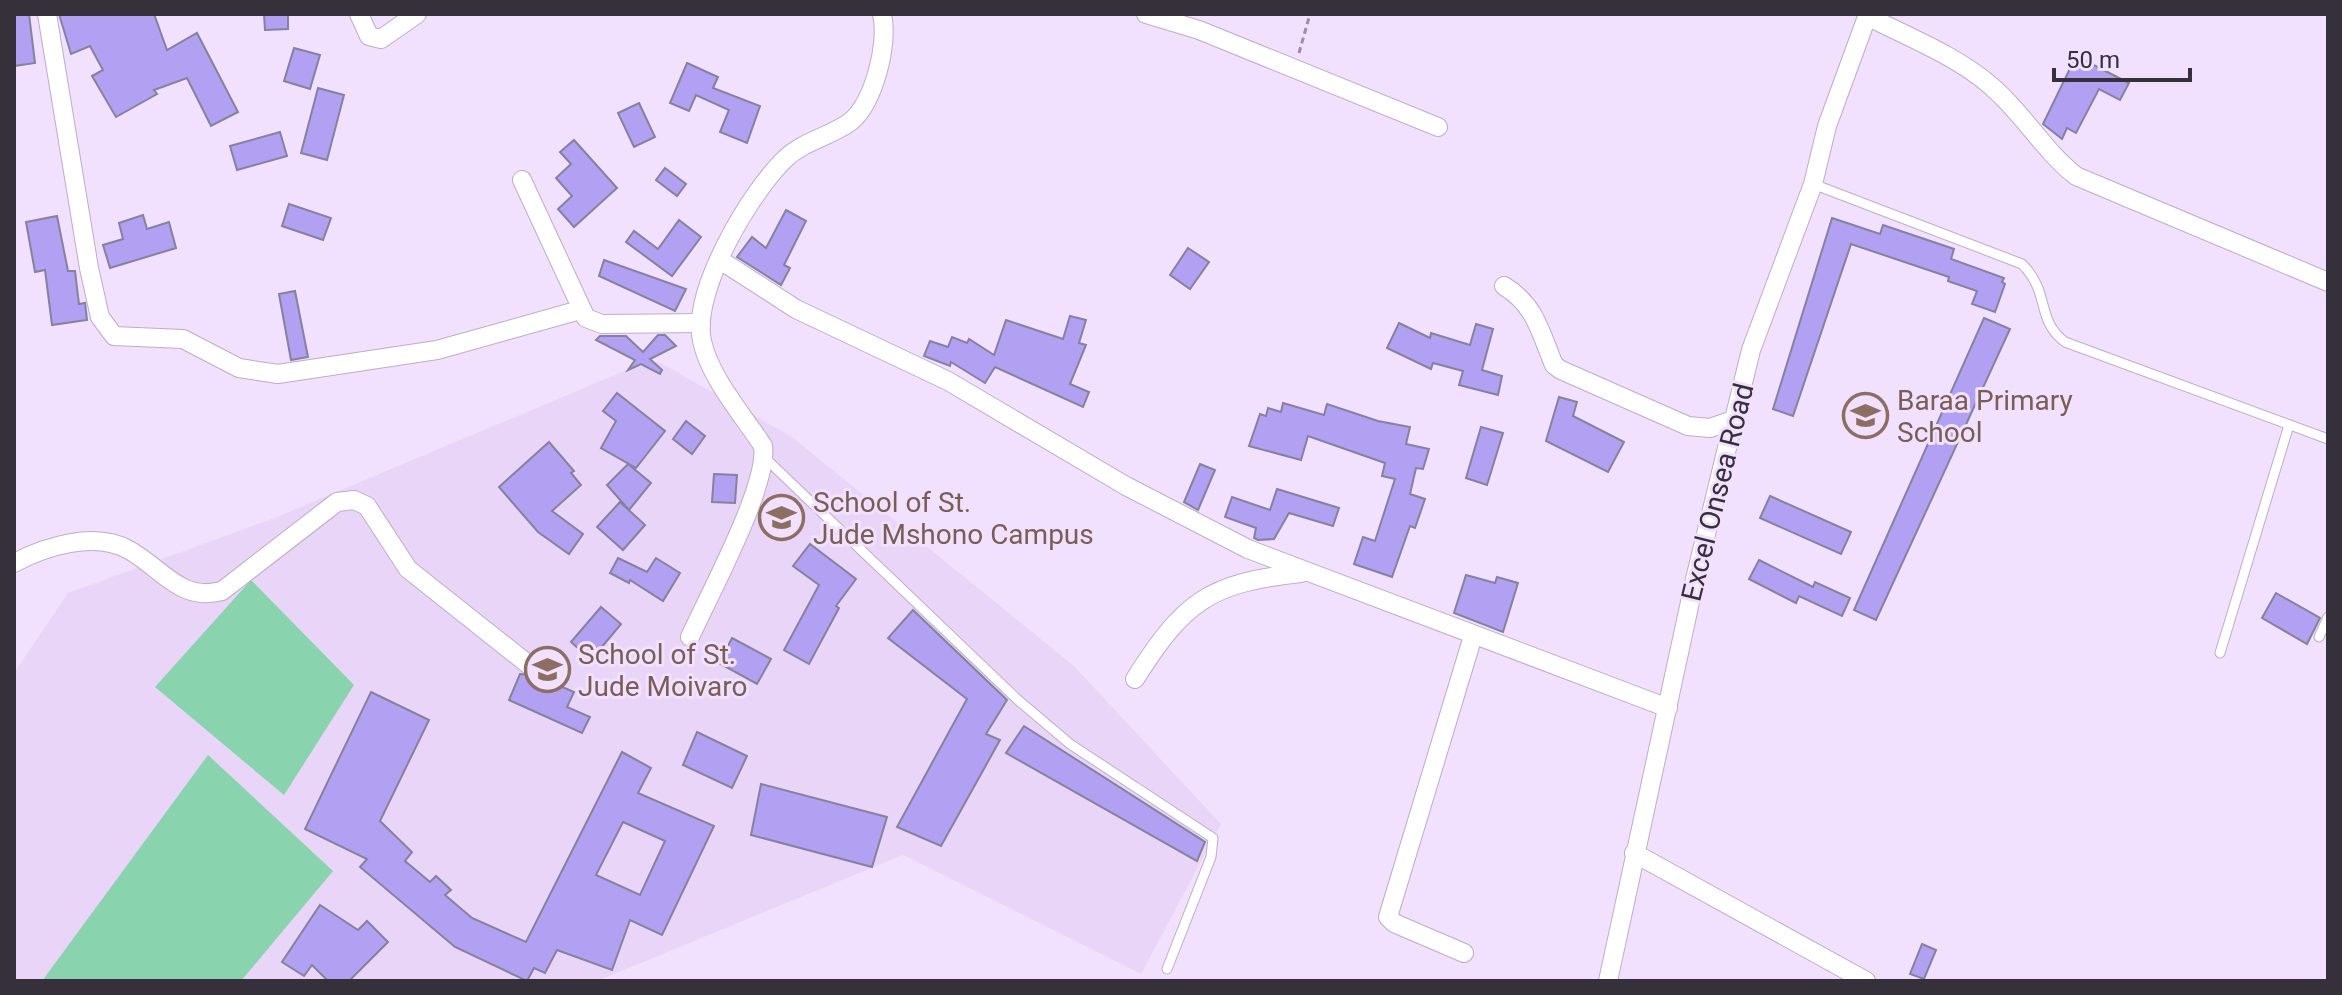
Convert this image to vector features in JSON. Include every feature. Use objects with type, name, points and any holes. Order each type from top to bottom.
[{"type":"street","points":[[47,14],[89,268],[100,317],[114,336],[183,339],[239,368],[278,374],[437,350],[580,310]]},
{"type":"street","points":[[359,14],[369,36],[381,39],[417,14]]},
{"type":"street","points":[[690,637],[753,497],[765,458],[763,446],[709,362],[701,338],[705,296],[751,202],[773,171],[789,155],[850,122],[861,111],[882,47],[882,14]]},
{"type":"street","points":[[1146,14],[1199,30],[1438,127]]},
{"type":"street","points":[[1868,15],[1975,73],[1994,88],[2057,161],[2076,176],[2328,282]]},
{"type":"street","name":"Excel Onsea Road","points":[[1608,981],[1698,565],[1751,350],[1813,184],[1827,126],[1868,15]]},
{"type":"street","points":[[522,180],[580,310],[592,322],[701,323]]},
{"type":"street","points":[[720,260],[796,309],[948,381],[1179,514],[1304,573],[1668,708]]},
{"type":"street","points":[[1504,286],[1529,306],[1554,365],[1561,370],[1688,426],[1710,428],[1733,420]]},
{"type":"street","points":[[14,563],[65,543],[120,546],[189,593],[210,594],[222,591],[337,502],[354,500],[367,506],[408,569],[529,665]]},
{"type":"street","points":[[1135,679],[1181,614],[1201,599],[1247,581],[1304,573]]},
{"type":"street","points":[[1464,953],[1388,917],[1473,636]]},
{"type":"street","points":[[1634,853],[1866,981]]},
{"type":"lane","points":[[1813,184],[2022,264],[2041,289],[2044,313],[2053,333],[2065,342],[2328,439]]},
{"type":"lane","points":[[2220,653],[2289,425]]},
{"type":"lane","points":[[765,458],[1018,700],[1070,744],[1213,838],[1211,857],[1167,969]]},
{"type":"lane","points":[[2319,637],[2328,617]]},
{"type":"path","points":[[1294,69],[1310,14]]},
{"type":"shaded area","name":"School of St. Jude Moivaro","points":[[659,362],[792,437],[1074,666],[1221,824],[1141,974],[903,855],[597,981],[14,981],[14,673],[68,593],[277,517],[641,364]]},
{"type":"green space","points":[[251,580],[354,685],[284,795],[155,687]]},
{"type":"green space","points":[[208,755],[333,871],[241,981],[42,981]]},
{"type":"building","points":[[14,14],[29,14],[35,63],[14,66]]},
{"type":"building","points":[[59,14],[154,14],[167,50],[197,33],[238,112],[211,126],[187,78],[154,90],[157,94],[116,117],[92,76],[103,70],[90,46],[71,54]]},
{"type":"building","points":[[264,14],[288,14],[288,29],[265,30]]},
{"type":"building","points":[[294,48],[320,55],[310,89],[284,81]]},
{"type":"building","points":[[2076,56],[2129,83],[2120,100],[2099,89],[2076,133],[2067,128],[2062,139],[2043,124]]},
{"type":"building","points":[[687,63],[718,77],[713,88],[760,106],[747,143],[720,132],[729,110],[696,95],[689,111],[670,103]]},
{"type":"building","points":[[318,88],[344,95],[327,160],[301,153]]},
{"type":"building","points":[[639,103],[655,137],[634,147],[618,113]]},
{"type":"building","points":[[280,132],[287,156],[237,170],[230,146]]},
{"type":"building","points":[[574,140],[617,188],[574,227],[558,209],[572,196],[556,178],[571,164],[560,152]]},
{"type":"building","points":[[665,168],[686,184],[677,196],[656,180]]},
{"type":"building","points":[[289,204],[331,218],[323,240],[282,226]]},
{"type":"building","points":[[786,210],[806,221],[784,265],[790,268],[781,285],[737,257],[752,237],[766,248]]},
{"type":"building","points":[[143,215],[147,229],[169,222],[176,248],[110,268],[103,245],[123,239],[119,223]]},
{"type":"building","points":[[57,216],[68,271],[75,271],[79,304],[85,303],[87,320],[52,325],[45,270],[35,272],[26,222]]},
{"type":"building","points":[[1832,218],[1880,234],[1883,225],[1954,249],[1951,259],[2004,278],[2002,282],[2005,284],[1995,312],[1972,304],[1977,291],[1948,281],[1949,277],[1851,244],[1793,416],[1773,409]]},
{"type":"building","points":[[679,220],[701,237],[672,276],[626,242],[634,231],[658,249]]},
{"type":"building","points":[[1188,248],[1209,262],[1190,289],[1170,275]]},
{"type":"building","points":[[604,260],[686,289],[675,311],[599,276]]},
{"type":"building","points":[[295,291],[308,357],[291,360],[279,294]]},
{"type":"building","points":[[1070,316],[1086,320],[1079,343],[1086,345],[1070,384],[1089,392],[1083,407],[995,367],[985,383],[951,362],[950,366],[924,356],[930,341],[948,347],[952,337],[967,343],[969,339],[994,355],[1006,320],[1063,339]]},
{"type":"building","points":[[1984,318],[2010,329],[1876,620],[1854,610]]},
{"type":"building","points":[[1399,323],[1430,338],[1431,333],[1470,345],[1476,324],[1493,329],[1482,370],[1502,376],[1498,395],[1459,385],[1463,371],[1433,363],[1431,369],[1387,348]]},
{"type":"building","points":[[658,335],[665,335],[676,346],[650,359],[662,370],[660,374],[641,364],[628,370],[635,360],[596,340],[600,336],[626,336],[643,352]]},
{"type":"building","points":[[617,393],[665,431],[636,468],[601,448],[616,421],[603,411]]},
{"type":"building","points":[[1559,397],[1577,402],[1573,416],[1624,442],[1608,472],[1546,441]]},
{"type":"building","points":[[1283,403],[1324,415],[1327,404],[1378,421],[1410,427],[1406,444],[1429,449],[1423,469],[1416,468],[1410,494],[1425,499],[1415,528],[1410,526],[1392,577],[1354,564],[1363,537],[1375,541],[1395,479],[1382,476],[1385,463],[1308,436],[1301,460],[1249,446],[1260,414],[1266,416],[1268,408],[1281,412]]},
{"type":"building","points":[[686,421],[705,436],[692,454],[673,439]]},
{"type":"building","points":[[1481,427],[1503,433],[1487,485],[1466,478]]},
{"type":"building","points":[[549,442],[574,471],[571,473],[581,485],[552,511],[583,534],[569,554],[538,532],[499,487]]},
{"type":"building","points":[[628,464],[651,483],[629,510],[607,485]]},
{"type":"building","points":[[1200,464],[1215,470],[1198,510],[1184,502]]},
{"type":"building","points":[[714,474],[737,475],[735,503],[712,502]]},
{"type":"building","points":[[1277,489],[1339,508],[1333,526],[1289,513],[1274,539],[1258,540],[1254,538],[1256,528],[1225,517],[1232,497],[1270,510]]},
{"type":"building","points":[[1770,496],[1851,532],[1841,554],[1760,518]]},
{"type":"building","points":[[620,502],[645,525],[623,550],[597,527]]},
{"type":"building","points":[[810,544],[856,579],[836,606],[839,608],[809,664],[784,650],[819,585],[793,566]]},
{"type":"building","points":[[618,558],[647,572],[656,558],[680,573],[663,601],[630,580],[629,583],[610,573]]},
{"type":"building","points":[[1759,560],[1813,587],[1815,582],[1850,598],[1842,616],[1799,596],[1796,603],[1749,579]]},
{"type":"building","points":[[1466,575],[1495,583],[1497,577],[1518,583],[1503,632],[1454,613]]},
{"type":"building","points":[[2276,593],[2320,618],[2307,644],[2262,618]]},
{"type":"building","points":[[601,607],[621,624],[591,660],[571,642]]},
{"type":"building","points":[[913,610],[1007,700],[986,734],[1000,740],[941,846],[897,827],[967,699],[888,638]]},
{"type":"building","points":[[732,638],[771,659],[757,684],[719,663]]},
{"type":"building","points":[[520,674],[535,675],[574,692],[567,707],[590,717],[582,733],[509,700]]},
{"type":"building","points":[[371,692],[429,720],[380,821],[412,852],[405,861],[430,882],[436,876],[451,890],[445,895],[472,918],[526,942],[622,752],[651,768],[638,793],[714,826],[662,935],[630,920],[612,970],[557,950],[545,973],[534,968],[527,981],[455,947],[360,867],[367,859],[305,829]],"holes":[[[623,822],[665,841],[640,895],[596,875]]]},
{"type":"building","points":[[1024,726],[1205,842],[1197,861],[1006,753]]},
{"type":"building","points":[[697,732],[747,756],[732,788],[683,765]]},
{"type":"building","points":[[761,784],[887,817],[872,867],[751,835]]},
{"type":"building","points":[[320,905],[358,930],[367,921],[388,942],[349,981],[328,981],[312,965],[304,976],[282,962]]},
{"type":"building","points":[[1922,944],[1936,950],[1924,979],[1910,974]]},
{"type":"place","name":"Baraa Primary School","points":[[1866,416]]},
{"type":"place","name":"School of St. Jude Mshono Campus","points":[[782,518]]},
{"type":"place","name":"School of St. Jude Moivaro","points":[[547,670]]}]
